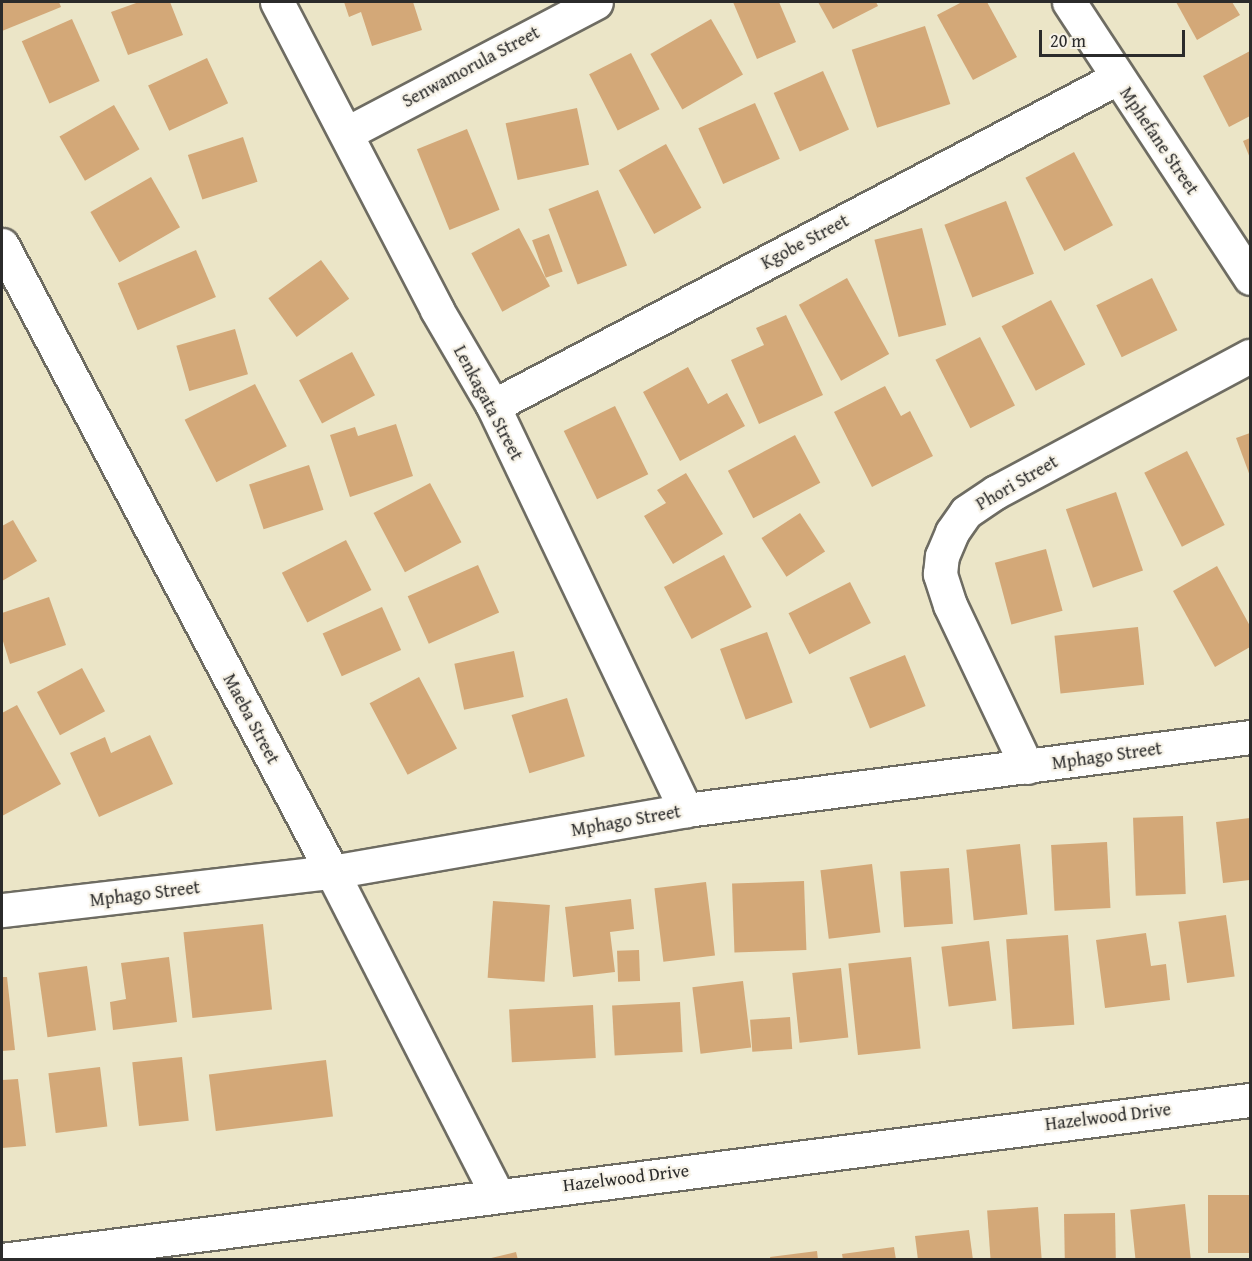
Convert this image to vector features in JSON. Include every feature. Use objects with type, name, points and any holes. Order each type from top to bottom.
[{"type":"street","name":"Lenkagata Street","points":[[277,2],[436,310],[493,406],[686,810]]},
{"type":"street","name":"Senwamorula Street","points":[[347,134],[596,2]]},
{"type":"street","name":"Mphefane Street","points":[[1069,2],[1251,278]]},
{"type":"street","name":"Kgobe Street","points":[[493,406],[1117,78]]},
{"type":"street","name":"Maeba Street","points":[[2,245],[332,872],[497,1194]]},
{"type":"street","name":"Phori Street","points":[[1027,767],[950,605],[940,574],[942,556],[952,532],[966,512],[996,492],[1251,356]]},
{"type":"street","name":"Mphago Street","points":[[2,910],[332,872],[686,810],[1251,737]]},
{"type":"street","name":"Hazelwood Drive","points":[[2,1260],[497,1194],[1251,1100]]},
{"type":"building","points":[[2,2],[59,2],[61,7],[2,31]]},
{"type":"building","points":[[139,2],[170,2],[183,35],[128,55],[111,12]]},
{"type":"building","points":[[344,2],[413,2],[422,30],[372,46],[361,12],[349,17]]},
{"type":"building","points":[[733,2],[779,2],[796,42],[757,59]]},
{"type":"building","points":[[818,2],[876,2],[878,6],[833,29]]},
{"type":"building","points":[[962,2],[987,2],[1017,57],[973,80],[937,15]]},
{"type":"building","points":[[1176,2],[1232,2],[1240,15],[1197,40]]},
{"type":"building","points":[[72,19],[100,81],[49,103],[22,41]]},
{"type":"building","points":[[711,19],[743,74],[682,109],[650,54]]},
{"type":"building","points":[[925,26],[950,104],[877,128],[852,50]]},
{"type":"building","points":[[1250,51],[1250,116],[1229,127],[1203,76]]},
{"type":"building","points":[[631,53],[660,109],[618,130],[589,74]]},
{"type":"building","points":[[207,58],[228,103],[169,131],[148,85]]},
{"type":"building","points":[[823,71],[849,129],[800,151],[774,93]]},
{"type":"building","points":[[755,103],[780,159],[723,184],[698,128]]},
{"type":"building","points":[[114,105],[140,149],[85,181],[59,136]]},
{"type":"building","points":[[577,108],[589,165],[518,180],[506,123]]},
{"type":"building","points":[[467,129],[500,210],[450,230],[417,149]]},
{"type":"building","points":[[243,137],[258,182],[202,200],[188,155]]},
{"type":"building","points":[[1250,138],[1250,158],[1243,141]]},
{"type":"building","points":[[666,144],[701,208],[654,234],[619,170]]},
{"type":"building","points":[[1074,152],[1113,225],[1064,251],[1025,178]]},
{"type":"building","points":[[151,177],[180,227],[119,262],[90,212]]},
{"type":"building","points":[[598,190],[627,266],[578,285],[549,209]]},
{"type":"building","points":[[1006,201],[1034,274],[972,297],[944,225]]},
{"type":"building","points":[[519,228],[550,286],[502,312],[471,253]]},
{"type":"building","points":[[922,228],[946,325],[899,337],[874,240]]},
{"type":"building","points":[[549,234],[563,272],[546,278],[532,240]]},
{"type":"building","points":[[196,250],[216,297],[138,330],[118,283]]},
{"type":"building","points":[[321,260],[349,299],[297,337],[268,298]]},
{"type":"building","points":[[847,278],[889,354],[841,381],[799,305]]},
{"type":"building","points":[[1152,278],[1177,330],[1122,357],[1096,305]]},
{"type":"building","points":[[1051,300],[1085,364],[1036,391],[1002,326]]},
{"type":"building","points":[[786,315],[823,395],[759,424],[731,360],[764,345],[756,328]]},
{"type":"building","points":[[235,329],[248,374],[189,391],[176,346]]},
{"type":"building","points":[[980,337],[1015,406],[970,428],[935,360]]},
{"type":"building","points":[[352,352],[375,395],[322,423],[299,380]]},
{"type":"building","points":[[688,367],[708,404],[727,393],[745,426],[680,461],[643,392]]},
{"type":"building","points":[[255,384],[287,446],[216,482],[185,420]]},
{"type":"building","points":[[885,386],[901,416],[910,411],[933,456],[872,487],[834,412]]},
{"type":"building","points":[[615,406],[648,474],[597,499],[564,431]]},
{"type":"building","points":[[396,424],[413,476],[350,497],[330,435],[355,427],[358,436]]},
{"type":"building","points":[[1250,433],[1250,476],[1236,438]]},
{"type":"building","points":[[795,435],[820,483],[753,518],[728,471]]},
{"type":"building","points":[[1187,451],[1225,525],[1182,547],[1144,473]]},
{"type":"building","points":[[309,465],[324,510],[264,529],[249,484]]},
{"type":"building","points":[[686,473],[723,534],[673,564],[644,516],[666,503],[657,490]]},
{"type":"building","points":[[430,483],[461,542],[405,572],[373,513]]},
{"type":"building","points":[[1116,492],[1143,570],[1093,588],[1066,509]]},
{"type":"building","points":[[800,513],[825,552],[786,577],[761,538]]},
{"type":"building","points":[[13,520],[37,561],[2,581],[2,526]]},
{"type":"building","points":[[346,540],[371,590],[307,623],[282,573]]},
{"type":"building","points":[[1046,549],[1063,611],[1011,625],[995,563]]},
{"type":"building","points":[[724,555],[752,607],[692,639],[664,587]]},
{"type":"building","points":[[478,565],[499,613],[429,644],[408,596]]},
{"type":"building","points":[[1217,566],[1250,626],[1250,647],[1215,667],[1173,591]]},
{"type":"building","points":[[850,582],[871,623],[809,654],[789,613]]},
{"type":"building","points":[[49,597],[66,645],[10,664],[2,638],[2,613]]},
{"type":"building","points":[[382,607],[401,650],[342,676],[323,633]]},
{"type":"building","points":[[1138,627],[1144,685],[1061,693],[1054,636]]},
{"type":"building","points":[[767,632],[793,702],[746,720],[720,649]]},
{"type":"building","points":[[514,651],[524,697],[464,710],[454,664]]},
{"type":"building","points":[[905,655],[926,706],[870,728],[849,677]]},
{"type":"building","points":[[82,668],[105,711],[60,735],[37,692]]},
{"type":"building","points":[[419,677],[457,749],[408,775],[370,703]]},
{"type":"building","points":[[567,698],[585,756],[529,773],[512,715]]},
{"type":"building","points":[[17,705],[61,784],[2,816],[2,713]]},
{"type":"building","points":[[150,735],[173,784],[99,817],[70,753],[105,737],[111,753]]},
{"type":"building","points":[[1183,816],[1186,894],[1136,896],[1133,818]]},
{"type":"building","points":[[1250,818],[1250,880],[1223,883],[1216,822]]},
{"type":"building","points":[[1107,842],[1110,908],[1055,911],[1051,845]]},
{"type":"building","points":[[1020,844],[1027,915],[974,920],[966,850]]},
{"type":"building","points":[[872,864],[880,932],[829,939],[820,870]]},
{"type":"building","points":[[949,868],[953,924],[904,927],[900,871]]},
{"type":"building","points":[[804,881],[806,950],[734,952],[732,884]]},
{"type":"building","points":[[706,882],[715,955],[663,962],[654,888]]},
{"type":"building","points":[[631,899],[634,929],[610,932],[615,972],[573,977],[565,907]]},
{"type":"building","points":[[493,901],[550,905],[544,982],[488,978]]},
{"type":"building","points":[[1226,915],[1235,976],[1187,983],[1178,922]]},
{"type":"building","points":[[263,924],[272,1010],[192,1018],[183,932]]},
{"type":"building","points":[[1146,933],[1151,966],[1166,964],[1170,1000],[1105,1008],[1096,940]]},
{"type":"building","points":[[1068,935],[1074,1025],[1012,1029],[1006,939]]},
{"type":"building","points":[[989,941],[996,1001],[949,1006],[941,947]]},
{"type":"building","points":[[639,950],[640,981],[618,982],[617,951]]},
{"type":"building","points":[[169,957],[177,1022],[113,1030],[110,1002],[126,999],[121,963]]},
{"type":"building","points":[[911,957],[921,1048],[858,1055],[848,964]]},
{"type":"building","points":[[87,966],[96,1030],[48,1037],[38,973]]},
{"type":"building","points":[[841,968],[848,1038],[800,1043],[792,973]]},
{"type":"building","points":[[2,977],[7,977],[15,1050],[2,1051]]},
{"type":"building","points":[[743,981],[751,1048],[701,1054],[692,987]]},
{"type":"building","points":[[680,1002],[683,1052],[615,1055],[612,1006]]},
{"type":"building","points":[[593,1005],[596,1058],[512,1062],[509,1009]]},
{"type":"building","points":[[790,1017],[792,1049],[752,1052],[750,1020]]},
{"type":"building","points":[[182,1057],[189,1121],[139,1126],[132,1062]]},
{"type":"building","points":[[326,1060],[333,1117],[216,1131],[209,1074]]},
{"type":"building","points":[[100,1067],[107,1127],[56,1133],[48,1073]]},
{"type":"building","points":[[18,1079],[26,1146],[2,1148],[2,1080]]},
{"type":"building","points":[[1208,1195],[1250,1195],[1250,1253],[1208,1253]]},
{"type":"building","points":[[1185,1204],[1191,1260],[1136,1260],[1130,1210]]},
{"type":"building","points":[[1038,1207],[1042,1260],[991,1260],[987,1211]]},
{"type":"building","points":[[1115,1213],[1116,1260],[1065,1260],[1064,1214]]},
{"type":"building","points":[[969,1230],[973,1260],[918,1260],[915,1236]]},
{"type":"building","points":[[894,1247],[896,1260],[843,1260],[842,1254]]},
{"type":"building","points":[[817,1251],[818,1260],[771,1260],[770,1257]]},
{"type":"building","points":[[516,1252],[518,1260],[487,1260],[487,1259]]}]
